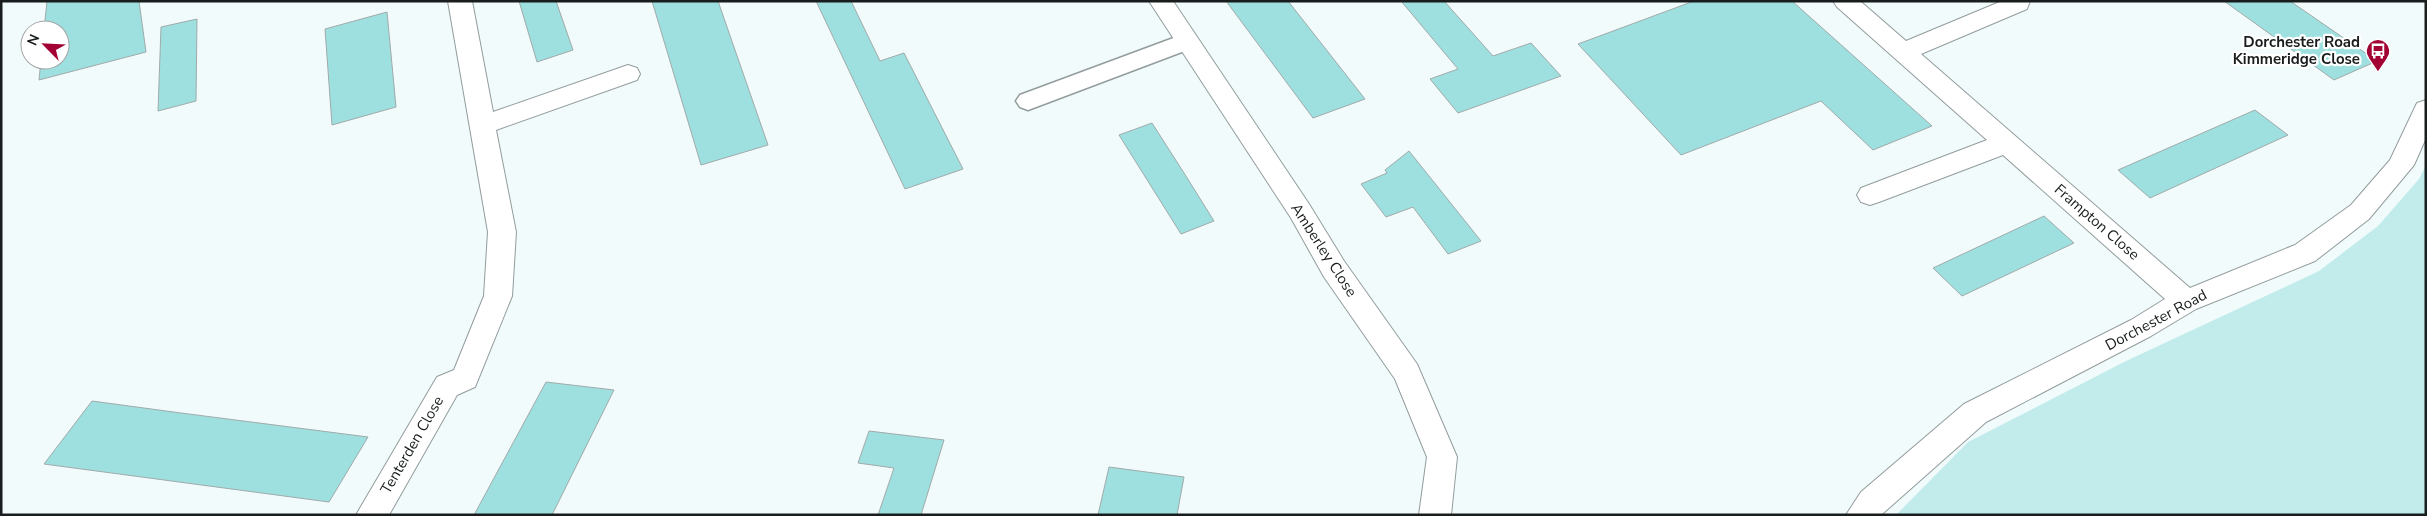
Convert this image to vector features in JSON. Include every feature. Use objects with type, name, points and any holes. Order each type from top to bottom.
[{"type":"street","name":"Tenterden Close","points":[[372,515],[447,386],[465,378],[498,296],[502,232],[460,1]]},
{"type":"street","name":"Amberley Close","points":[[1161,1],[1300,211],[1334,269],[1408,373],[1442,457],[1435,515]]},
{"type":"street","name":"Frampton Close","points":[[1845,1],[2186,301]]},
{"type":"street","points":[[1903,52],[2019,3]]},
{"type":"street","points":[[483,125],[628,74]]},
{"type":"street","name":"Dorchester Road","points":[[1862,515],[1872,502],[1974,413],[2141,328],[2186,301],[2305,253],[2360,212],[2401,165],[2426,109]]},
{"type":"street","points":[[1870,195],[2007,143]]},
{"type":"lane","points":[[1028,101],[1187,41]]},
{"type":"shaded area","points":[[2426,165],[2426,515],[1896,515],[1968,442],[2126,361],[2319,271],[2378,226],[2419,179]]},
{"type":"building","points":[[47,1],[139,1],[146,52],[39,80],[40,70],[70,70],[70,20],[45,20]]},
{"type":"building","points":[[519,1],[556,1],[573,50],[537,62]]},
{"type":"building","points":[[652,1],[718,1],[768,145],[701,165]]},
{"type":"building","points":[[816,1],[851,1],[880,61],[904,53],[963,169],[905,189]]},
{"type":"building","points":[[1226,1],[1288,1],[1365,99],[1313,118]]},
{"type":"building","points":[[1401,1],[1444,1],[1493,56],[1531,43],[1561,76],[1458,113],[1430,79],[1458,69]]},
{"type":"building","points":[[1694,1],[1792,1],[1932,126],[1873,150],[1821,101],[1681,155],[1578,44]]},
{"type":"building","points":[[2224,1],[2290,1],[2377,61],[2334,80]]},
{"type":"building","points":[[387,12],[396,107],[332,125],[325,29]]},
{"type":"building","points":[[197,19],[196,101],[158,111],[161,27]]},
{"type":"building","points":[[2255,110],[2288,135],[2150,198],[2118,170]]},
{"type":"building","points":[[1152,123],[1214,221],[1181,234],[1119,135]]},
{"type":"building","points":[[1409,151],[1481,241],[1448,254],[1413,207],[1386,217],[1361,184],[1387,173],[1385,170]]},
{"type":"building","points":[[2044,216],[2074,243],[1962,296],[1933,268]]},
{"type":"building","points":[[546,382],[614,390],[552,515],[474,515]]},
{"type":"building","points":[[92,401],[368,437],[329,502],[44,464]]},
{"type":"building","points":[[869,431],[944,440],[921,515],[878,515],[894,468],[858,463]]},
{"type":"building","points":[[1109,467],[1184,477],[1177,515],[1098,515]]},
{"type":"place","name":"Dorchester Road Kimmeridge Close","points":[[2378,72]]}]
